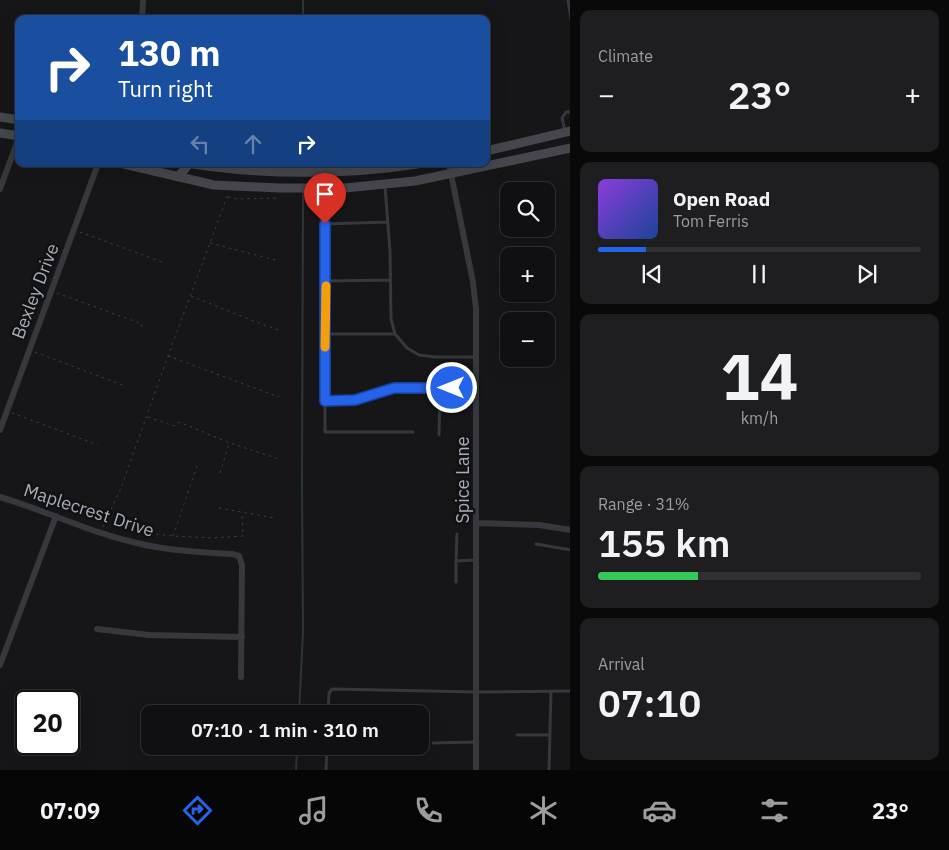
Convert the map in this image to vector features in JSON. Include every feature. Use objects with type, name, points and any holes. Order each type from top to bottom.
[{"type":"main road","points":[[0,117],[15,119]]},
{"type":"main road","points":[[490,150],[568,132],[570,148],[490,165]]},
{"type":"main road","points":[[0,133],[15,136]]},
{"type":"main road","points":[[138,167],[214,185],[318,188],[384,185],[483,167]]},
{"type":"main road","points":[[178,176],[186,167]]},
{"type":"main road","points":[[214,167],[319,172],[392,167]]},
{"type":"street","points":[[142,15],[143,0]]},
{"type":"street","points":[[0,189],[15,148]]},
{"type":"street","name":"Bexley Drive","points":[[0,430],[97,167]]},
{"type":"street","name":"Spice Lane","points":[[450,167],[473,282],[476,310],[476,770]]},
{"type":"street","name":"Maplecrest Drive","points":[[0,497],[100,532],[141,544],[173,550],[239,556],[242,565],[242,637]]},
{"type":"street","points":[[0,665],[56,516]]},
{"type":"street","points":[[476,523],[539,525],[570,530]]},
{"type":"street","points":[[97,629],[149,635],[242,637],[241,677]]},
{"type":"lane","points":[[568,0],[570,18]]},
{"type":"lane","points":[[568,132],[562,118],[566,112],[570,112]]},
{"type":"lane","points":[[384,185],[388,222],[391,319],[395,334],[407,348],[419,355],[435,358],[477,357]]},
{"type":"lane","points":[[388,222],[325,224],[325,432],[413,432]]},
{"type":"lane","points":[[326,281],[390,280]]},
{"type":"lane","points":[[326,334],[395,334]]},
{"type":"lane","points":[[439,434],[440,387]]},
{"type":"lane","points":[[325,401],[355,400],[394,388],[477,388]]},
{"type":"lane","points":[[456,534],[456,582]]},
{"type":"lane","points":[[536,544],[570,550]]},
{"type":"lane","points":[[456,560],[476,560]]},
{"type":"lane","points":[[328,705],[329,693],[332,689],[476,692],[570,691]]},
{"type":"lane","points":[[549,770],[551,691]]},
{"type":"lane","points":[[517,734],[550,735]]},
{"type":"lane","points":[[433,743],[476,742]]},
{"type":"lane","points":[[326,770],[327,755]]},
{"type":"path","points":[[100,532],[121,488],[227,197],[229,186]]},
{"type":"path","points":[[227,197],[238,199],[279,198]]},
{"type":"path","points":[[74,230],[165,263]]},
{"type":"path","points":[[210,243],[279,261]]},
{"type":"path","points":[[52,291],[142,324],[141,329]]},
{"type":"path","points":[[190,295],[279,330]]},
{"type":"path","points":[[29,350],[125,386]]},
{"type":"path","points":[[168,356],[279,397]]},
{"type":"path","points":[[7,411],[98,445]]},
{"type":"path","points":[[147,417],[174,426],[178,422],[230,443],[279,459]]},
{"type":"path","points":[[220,473],[230,443]]},
{"type":"path","points":[[174,536],[197,466]]},
{"type":"path","points":[[219,508],[275,518]]},
{"type":"path","points":[[107,518],[155,534],[212,538],[243,536],[242,512]]},
{"type":"waterway","points":[[303,0],[303,15]]},
{"type":"waterway","points":[[299,705],[303,632],[303,191]]},
{"type":"waterway","points":[[296,770],[297,755]]},
{"type":"slow traffic","points":[[325,347],[326,286]]},
{"type":"route","points":[[325,224],[325,401],[355,400],[402,387],[452,388]]}]
